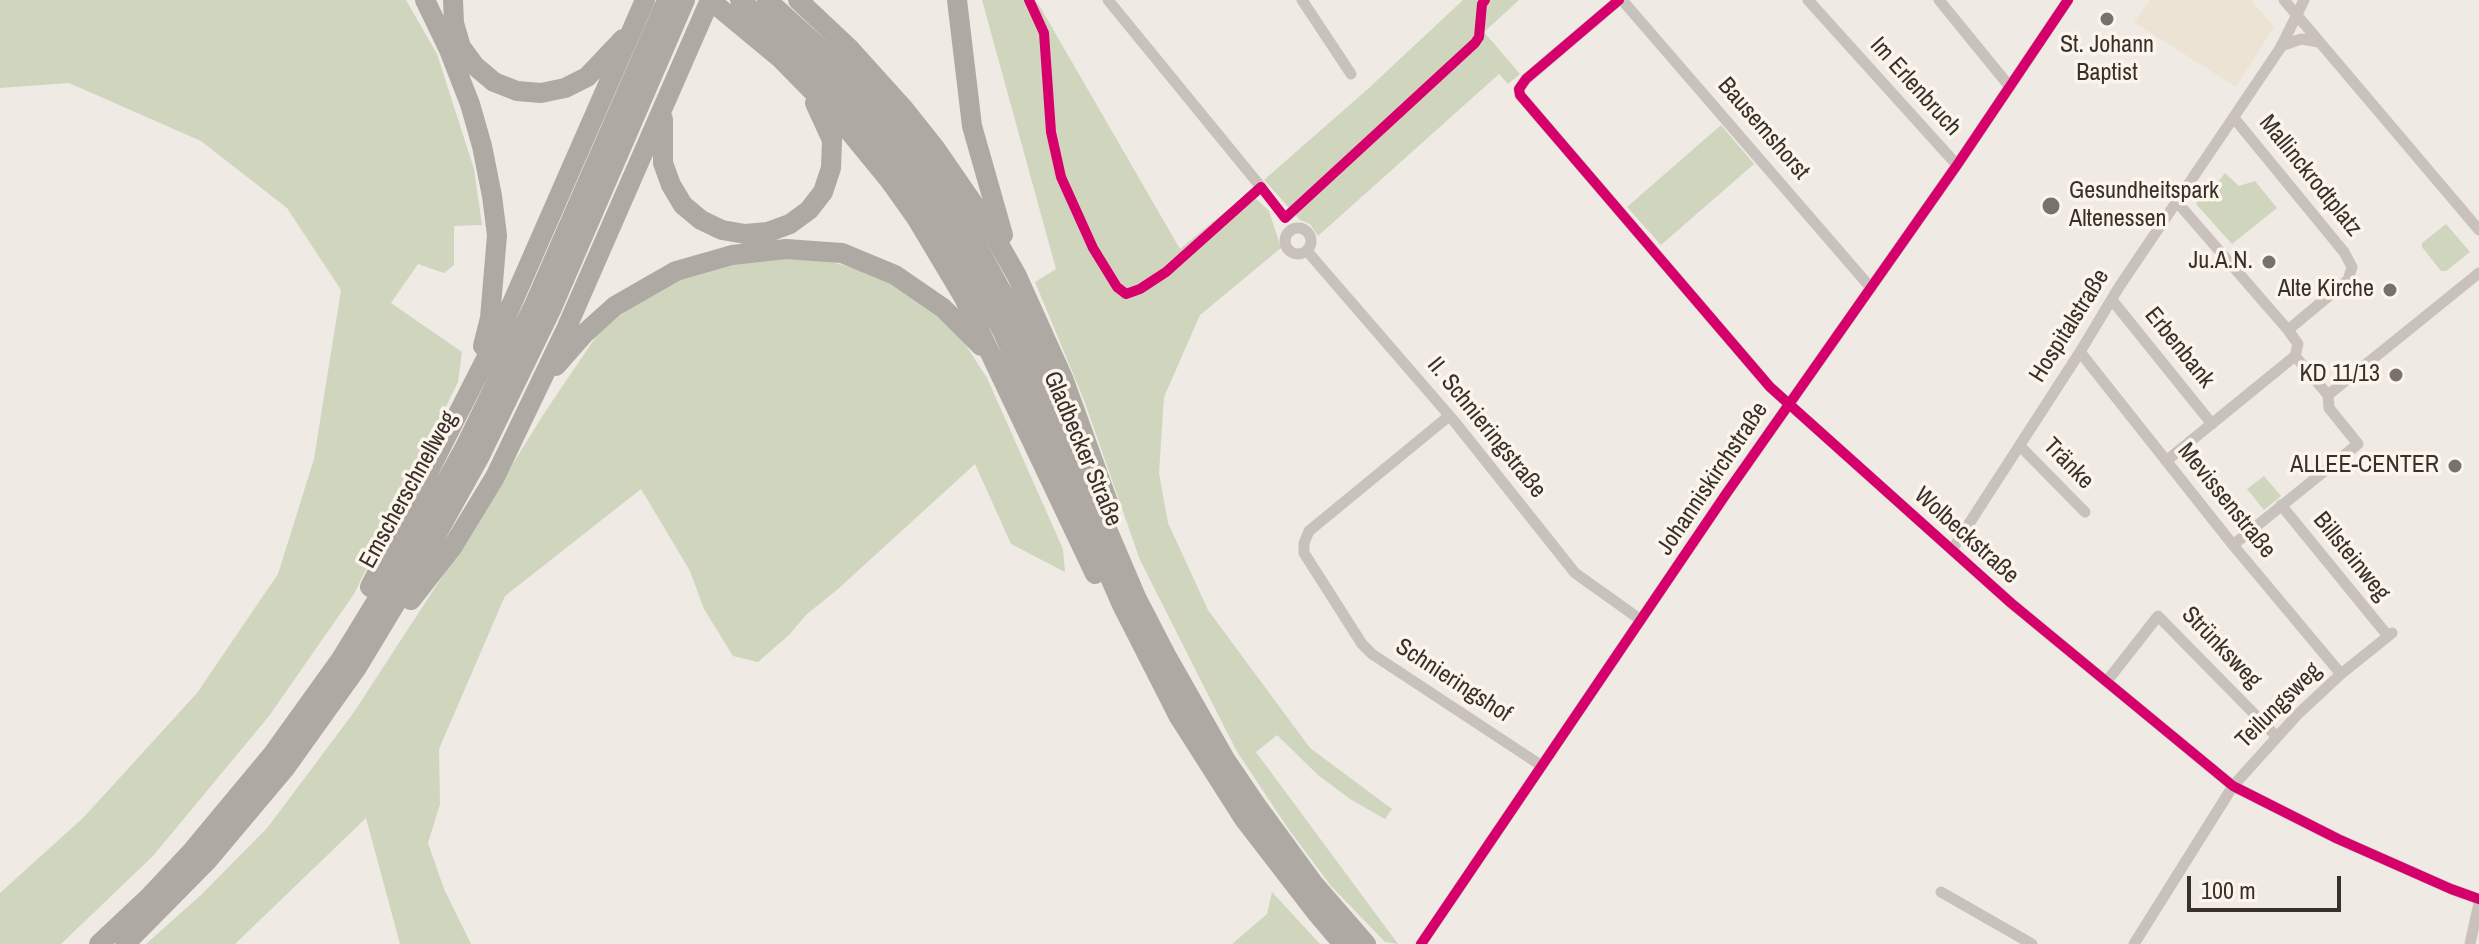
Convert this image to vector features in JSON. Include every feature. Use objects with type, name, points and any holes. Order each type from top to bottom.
[{"type":"highway","points":[[425,0],[470,104],[482,146],[495,222],[490,318],[473,389]]},
{"type":"highway","points":[[453,0],[454,23],[461,47],[475,66],[494,82],[517,91],[541,93],[565,88],[587,77],[622,40],[642,8]]},
{"type":"highway","name":"Emscherschnellweg","points":[[99,944],[193,850],[272,755],[341,659],[414,540],[465,447],[535,303],[667,0]]},
{"type":"highway","name":"Emscherschnellweg","points":[[125,944],[207,861],[250,812],[356,669],[429,548],[480,456],[551,310],[685,0]]},
{"type":"highway","name":"Gladbecker Straße","points":[[767,0],[835,62],[890,123],[972,237],[1019,323],[1136,597],[1167,657],[1234,771],[1286,847],[1366,944]]},
{"type":"highway","points":[[798,0],[849,48],[912,118],[963,187],[1017,276]]},
{"type":"highway","points":[[957,0],[972,126],[986,182],[1017,276],[1084,433],[1119,534],[1136,597]]},
{"type":"highway","points":[[356,669],[453,546],[495,477],[567,327],[663,111],[720,2],[780,58],[862,145],[917,219],[963,296],[1083,553],[1114,610],[1152,668]]},
{"type":"highway","name":"Gladbecker Straße","points":[[720,2],[799,51],[849,102],[906,171],[957,247],[980,286],[1027,383],[1101,558],[1152,668],[1179,717],[1244,819],[1343,944]]},
{"type":"highway","points":[[272,755],[387,557],[473,389],[642,8]]},
{"type":"highway","points":[[663,111],[663,163],[683,205],[701,220],[722,230],[745,234],[768,232],[790,224],[809,210],[823,192],[831,168],[832,140],[803,82]]},
{"type":"highway","points":[[532,397],[585,333],[615,306],[642,289],[676,271],[718,259],[786,249],[842,253],[865,261],[915,287],[943,308],[979,343],[1016,405]]},
{"type":"street","points":[[1108,0],[1261,187]]},
{"type":"street","points":[[1302,0],[1351,74]]},
{"type":"street","name":"Wolbeckstraße","points":[[1620,0],[1526,79],[1519,89],[1520,95],[1770,387],[2011,603],[2233,786],[2338,839],[2479,901]]},
{"type":"street","name":"Bausemshorst","points":[[1620,0],[1871,288]]},
{"type":"street","name":"Im Erlenbruch","points":[[1808,0],[1957,165]]},
{"type":"street","points":[[1939,0],[2010,87]]},
{"type":"street","name":"Johanniskirchstraße","points":[[1421,944],[2068,0]]},
{"type":"street","points":[[2284,0],[2479,230]]},
{"type":"street","name":"Hospitalstraße","points":[[1952,550],[2112,300],[2281,47],[2304,0]]},
{"type":"street","points":[[2281,47],[2301,39],[2319,42]]},
{"type":"street","name":"Mallinckrodtplatz","points":[[2234,118],[2344,252],[2352,267],[2348,280],[2288,330]]},
{"type":"street","points":[[2166,461],[2295,356],[2299,349],[2288,330],[2177,202]]},
{"type":"street","name":"II. Schnieringstraße","points":[[1307,251],[1449,416],[1575,573],[1641,620]]},
{"type":"street","points":[[2295,356],[2328,395],[2479,273]]},
{"type":"street","name":"Erbenbank","points":[[2112,300],[2212,424]]},
{"type":"street","name":"Mevissenstraße","points":[[2080,352],[2233,545],[2341,674]]},
{"type":"street","name":"Billsteinweg","points":[[2233,545],[2358,444],[2329,408],[2328,395]]},
{"type":"street","name":"Schnieringshof","points":[[1449,416],[1309,531],[1304,553],[1362,644],[1372,654],[1542,766]]},
{"type":"street","name":"Tränke","points":[[2020,446],[2085,512]]},
{"type":"street","name":"Billsteinweg","points":[[2281,505],[2390,634]]},
{"type":"street","name":"Strünksweg","points":[[2107,681],[2158,616],[2276,736]]},
{"type":"street","name":"Teilungsweg","points":[[2134,944],[2233,786],[2276,736],[2341,674],[2390,634]]},
{"type":"street","points":[[1941,892],[2032,944]]},
{"type":"street","points":[[2470,944],[2479,901]]},
{"type":"green space","points":[[0,0],[406,0],[437,54],[474,169],[482,225],[454,226],[454,265],[444,273],[418,264],[391,303],[462,352],[458,382],[354,594],[269,716],[153,856],[61,944],[0,944],[0,893],[84,817],[197,693],[278,574],[314,459],[341,290],[287,208],[201,141],[69,83],[0,88]]},
{"type":"green space","points":[[982,0],[1034,0],[1039,5],[1180,249],[1249,192],[1269,211],[1281,248],[1200,315],[1164,397],[1159,473],[1168,523],[1208,610],[1310,748],[1392,809],[1385,819],[1350,799],[1318,775],[1277,735],[1256,752],[1398,944],[1385,942],[1331,886],[1287,827],[1236,750],[1140,560],[1084,400],[1035,282],[1056,269]]},
{"type":"green space","points":[[1463,0],[1519,0],[1484,32],[1520,74],[1508,84],[1499,74],[1318,236],[1310,224],[1300,220],[1264,180]]},
{"type":"green space","points":[[1721,125],[1754,164],[1661,245],[1627,207]]},
{"type":"green space","points":[[2225,173],[2239,186],[2255,181],[2277,208],[2232,244],[2196,204],[2211,184],[2215,186]]},
{"type":"green space","points":[[2446,224],[2470,252],[2446,271],[2441,271],[2422,243]]},
{"type":"green space","points":[[772,257],[816,257],[887,278],[956,330],[987,378],[1063,549],[1065,572],[1011,544],[975,464],[807,614],[789,635],[758,662],[733,656],[704,609],[690,571],[641,489],[505,596],[439,749],[440,804],[428,843],[444,889],[471,944],[400,944],[366,818],[235,944],[146,944],[201,895],[268,827],[354,712],[597,335],[637,301],[683,275]]},
{"type":"green space","points":[[2264,476],[2281,496],[2264,510],[2247,489]]},
{"type":"green space","points":[[1272,892],[1320,944],[1232,944],[1267,914]]},
{"type":"shaded area","points":[[2150,0],[2251,0],[2274,27],[2236,87],[2134,22]]},
{"type":"cycle path","points":[[1029,0],[1044,33],[1051,132],[1061,177],[1093,248],[1117,287],[1126,294],[1166,272],[1261,187],[1285,218],[1475,43],[1479,37],[1485,0]]},
{"type":"cycle path","points":[[1619,0],[1526,79],[1519,89],[1520,95],[1770,387],[2011,603],[2233,786],[2338,839],[2479,899]]},
{"type":"cycle path","points":[[1421,944],[1726,494],[1957,165],[2068,0]]},
{"type":"place","name":"St. Johann Baptist","points":[[2107,19]]},
{"type":"place","name":"Gesundheitspark Altenessen","points":[[2051,206]]},
{"type":"place","name":"Ju.A.N.","points":[[2269,262]]},
{"type":"place","name":"Alte Kirche","points":[[2390,290]]},
{"type":"place","name":"KD 11/13","points":[[2396,375]]},
{"type":"place","name":"ALLEE-CENTER","points":[[2455,466]]}]
